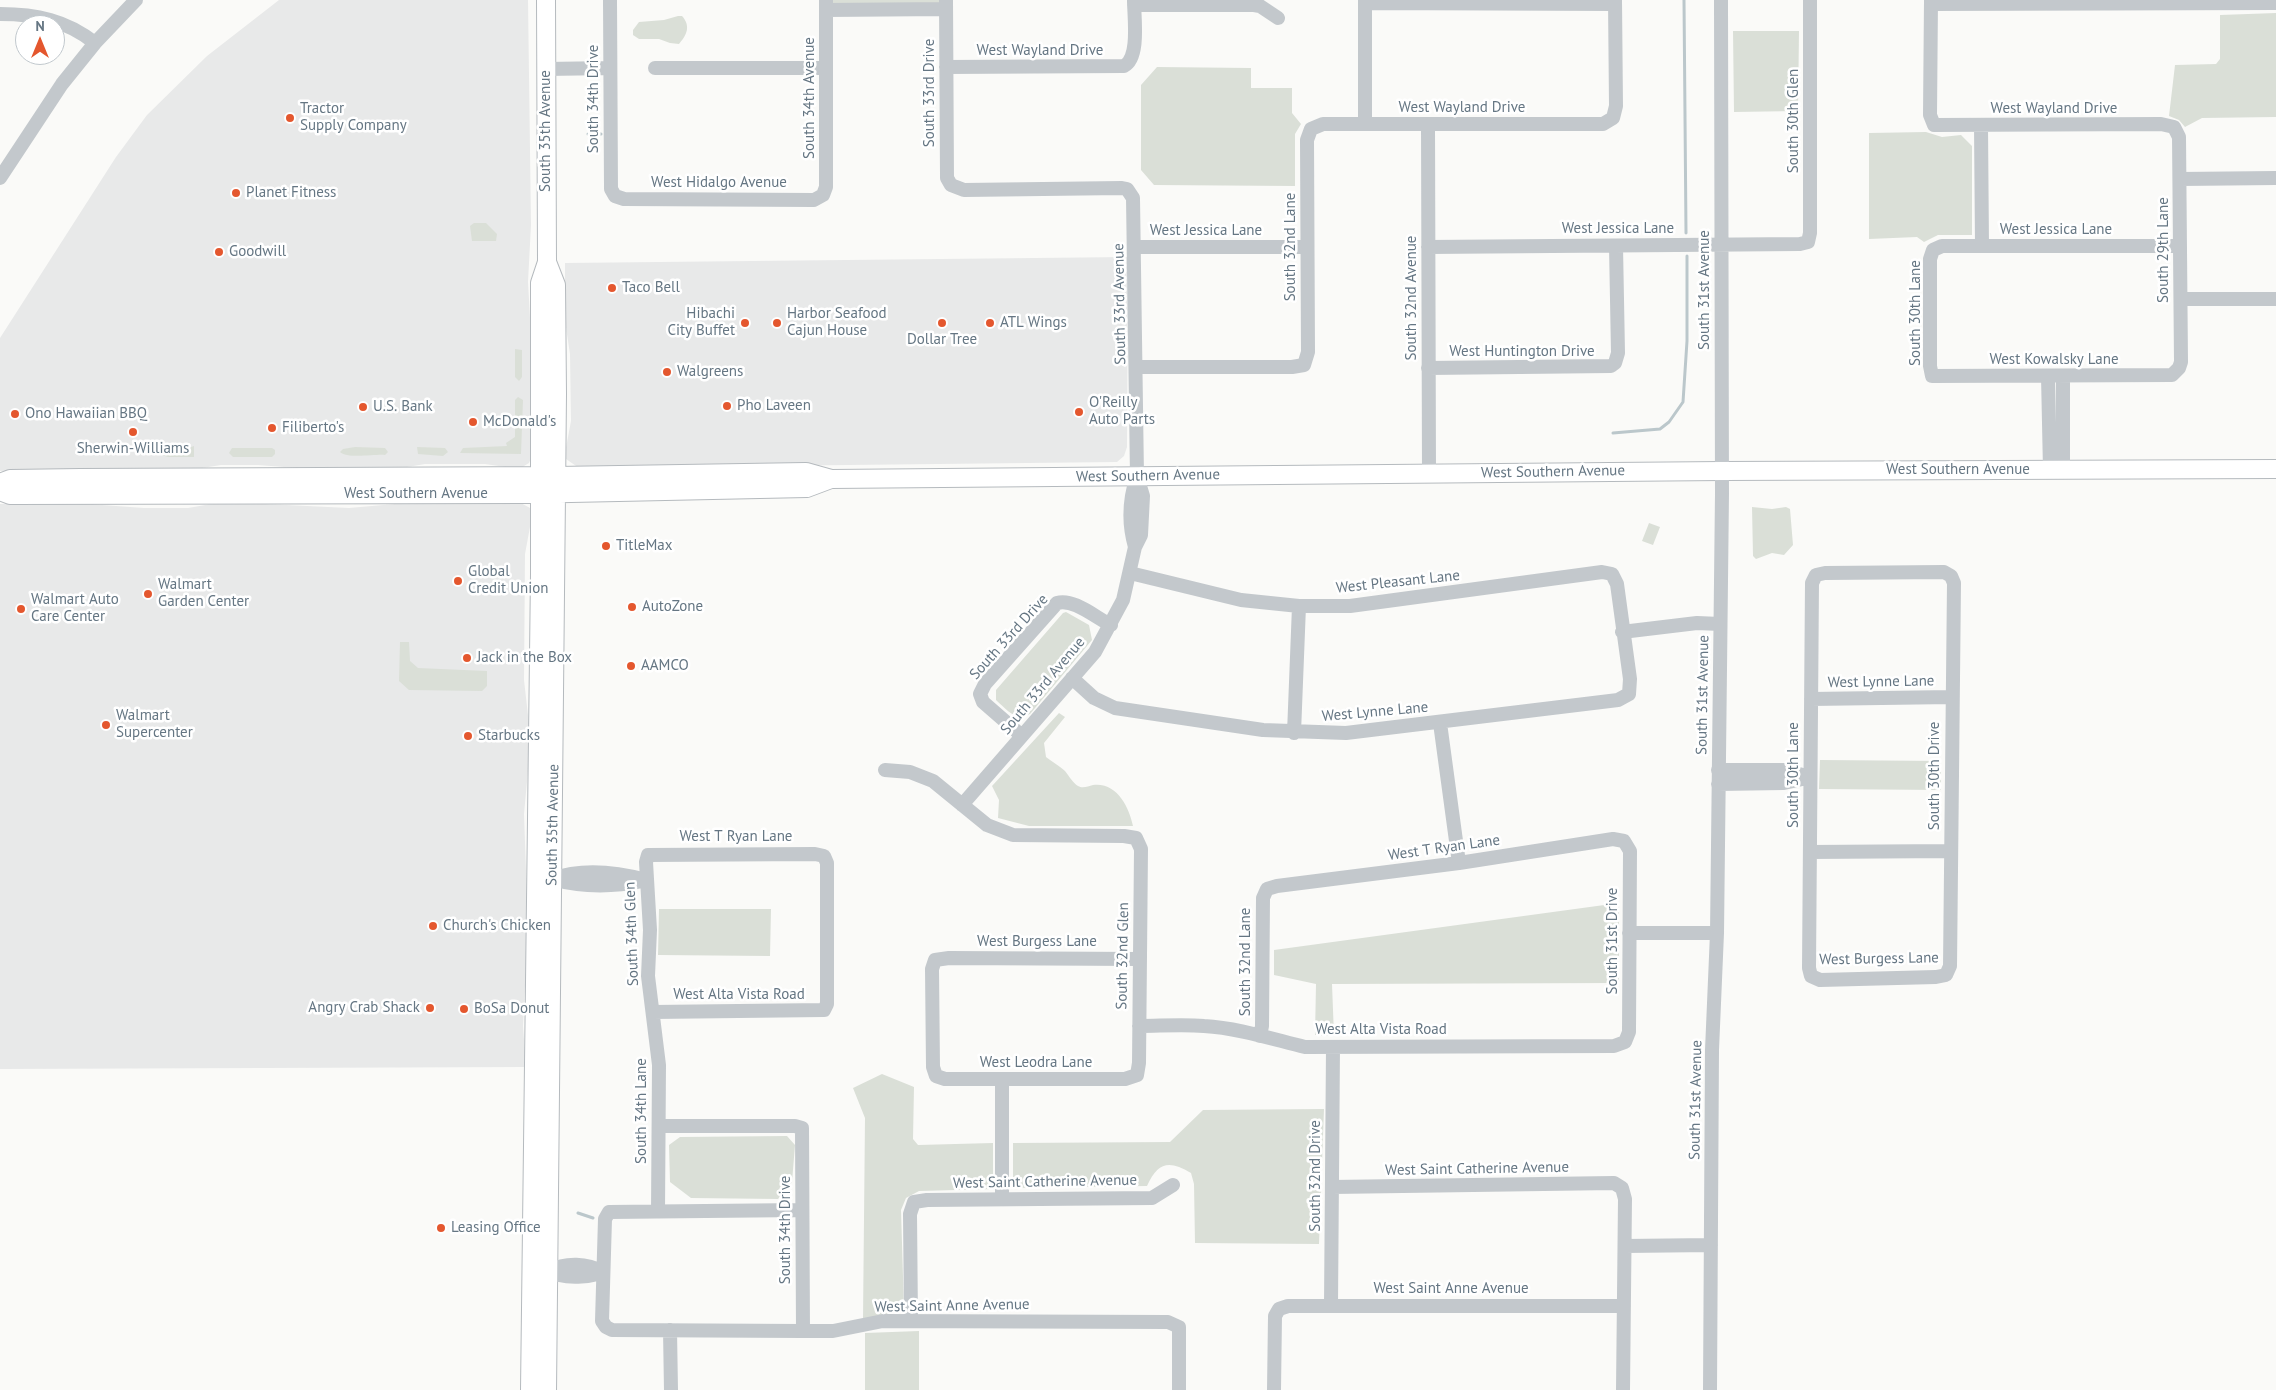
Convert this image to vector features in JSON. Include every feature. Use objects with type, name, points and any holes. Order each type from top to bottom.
[{"type":"main road","name":"South 35th Avenue","points":[[546,0],[547,262],[540,283],[548,476],[540,1270],[547,1390]]},
{"type":"main road","name":"West Southern Avenue","points":[[0,483],[10,479],[81,478],[548,476],[806,472],[831,479],[1722,470],[2276,469]]},
{"type":"main road","name":"West Southern Avenue","points":[[0,491],[10,495],[548,494],[808,488],[831,479]]},
{"type":"main road","name":"South 35th Avenue","points":[[530,1390],[540,1270],[552,879],[546,774]]},
{"type":"street","points":[[0,178],[62,84],[95,42],[136,0]]},
{"type":"street","name":"South 34th Drive","points":[[610,0],[611,189],[615,196]]},
{"type":"street","name":"South 31st Avenue","points":[[1710,1390],[1712,1050],[1717,933],[1722,470],[1720,0]]},
{"type":"street","name":"South 30th Glen","points":[[1808,242],[1810,233],[1810,0]]},
{"type":"street","points":[[1134,2],[1254,5],[1260,6],[1278,18]]},
{"type":"street","name":"West Wayland Drive","points":[[946,67],[1124,66],[1132,60],[1134,51],[1134,2]]},
{"type":"street","points":[[1365,124],[1365,2],[1616,2]]},
{"type":"street","name":"West Wayland Drive","points":[[1311,129],[1323,124],[1603,124],[1613,118],[1616,106],[1616,2]]},
{"type":"street","points":[[1931,2],[2276,3]]},
{"type":"street","name":"West Wayland Drive","points":[[1931,2],[1930,115],[1934,125],[2161,124],[2174,128]]},
{"type":"street","points":[[826,5],[946,4]]},
{"type":"street","name":"South 33rd Drive","points":[[946,4],[947,178],[951,185],[964,190],[1122,188],[1131,193]]},
{"type":"street","name":"South 34th Avenue","points":[[823,195],[826,187],[826,5]]},
{"type":"street","points":[[0,14],[23,14],[58,21],[79,30],[95,42]]},
{"type":"street","points":[[546,69],[610,68]]},
{"type":"street","points":[[655,68],[826,68]]},
{"type":"street","name":"South 32nd Avenue","points":[[1428,124],[1428,473]]},
{"type":"street","points":[[1981,126],[1982,246]]},
{"type":"street","name":"South 29th Lane","points":[[2174,128],[2179,137],[2181,299],[2181,362],[2176,372]]},
{"type":"street","name":"South 32nd Lane","points":[[1137,367],[1292,367],[1304,365],[1308,352],[1306,140],[1311,129]]},
{"type":"street","points":[[2180,179],[2276,178]]},
{"type":"street","name":"South 33rd Avenue","points":[[962,805],[1095,652],[1123,600],[1135,548],[1130,532],[1130,496],[1137,476],[1135,247],[1134,203],[1131,193]]},
{"type":"street","name":"West Hidalgo Avenue","points":[[615,196],[624,199],[814,200],[823,195]]},
{"type":"street","name":"West Jessica Lane","points":[[1428,247],[1800,244],[1808,242]]},
{"type":"street","name":"West Huntington Drive","points":[[1428,368],[1605,368],[1615,362],[1618,353],[1616,246]]},
{"type":"street","name":"West Jessica Lane","points":[[1933,250],[1942,246],[2180,246]]},
{"type":"street","name":"West Jessica Lane","points":[[1135,247],[1307,247]]},
{"type":"street","name":"South 30th Lane","points":[[1932,376],[1930,366],[1930,259],[1933,250]]},
{"type":"street","points":[[2181,299],[2276,299]]},
{"type":"street","name":"West Kowalsky Lane","points":[[1932,376],[2167,376],[2176,372]]},
{"type":"street","points":[[2048,376],[2057,470]]},
{"type":"street","points":[[2057,470],[2063,376]]},
{"type":"street","name":"West Pleasant Lane","points":[[1130,573],[1241,600],[1299,606],[1350,606],[1602,572],[1612,574],[1617,584],[1622,632]]},
{"type":"street","name":"South 30th Lane","points":[[1812,976],[1809,968],[1812,583],[1816,575],[1825,573],[1944,572],[1951,576]]},
{"type":"street","name":"South 30th Drive","points":[[1946,975],[1950,966],[1954,583],[1951,576]]},
{"type":"street","name":"South 33rd Drive","points":[[1022,736],[983,702],[980,694],[985,684],[1054,606],[1062,601],[1074,604],[1111,625]]},
{"type":"street","points":[[1294,733],[1299,606]]},
{"type":"street","points":[[1622,632],[1697,623],[1720,624]]},
{"type":"street","name":"West Lynne Lane","points":[[1072,678],[1094,698],[1115,708],[1294,733],[1346,734],[1618,700],[1629,694],[1630,679],[1622,632]]},
{"type":"street","name":"West Lynne Lane","points":[[1811,699],[1952,697]]},
{"type":"street","points":[[1440,723],[1459,863]]},
{"type":"street","points":[[885,770],[910,772],[933,781],[962,805]]},
{"type":"street","points":[[1718,777],[1767,777],[1784,770],[1810,777]]},
{"type":"street","name":"South 32nd Glen","points":[[962,805],[987,825],[1013,836],[1136,838],[1141,849],[1139,1063],[1137,1075]]},
{"type":"street","name":"West T Ryan Lane","points":[[1267,889],[1277,886],[1459,863],[1613,839],[1624,842]]},
{"type":"street","name":"South 31st Drive","points":[[1624,842],[1630,851],[1629,1032],[1625,1042]]},
{"type":"street","points":[[1810,852],[1951,851]]},
{"type":"street","name":"West T Ryan Lane","points":[[648,855],[806,854],[824,856],[827,863],[827,1004],[824,1010]]},
{"type":"street","name":"South 34th Glen","points":[[648,855],[646,880],[650,930],[648,976],[653,1012]]},
{"type":"street","points":[[552,879],[570,873],[594,879],[621,873],[646,880]]},
{"type":"street","name":"South 32nd Lane","points":[[1260,1036],[1262,1026],[1263,898],[1267,889]]},
{"type":"street","points":[[1629,933],[1717,933]]},
{"type":"street","name":"West Burgess Lane","points":[[936,1076],[933,1067],[932,969],[936,960],[949,958],[1139,959]]},
{"type":"street","name":"West Burgess Lane","points":[[1812,976],[1820,980],[1936,977],[1946,975]]},
{"type":"street","name":"West Alta Vista Road","points":[[653,1012],[824,1010]]},
{"type":"street","name":"South 34th Lane","points":[[653,1012],[659,1065],[658,1211]]},
{"type":"street","name":"West Alta Vista Road","points":[[1139,1026],[1204,1026],[1306,1047],[1614,1046],[1625,1042]]},
{"type":"street","name":"South 32nd Drive","points":[[1331,1305],[1333,1047]]},
{"type":"street","name":"West Leodra Lane","points":[[936,1076],[945,1079],[1125,1079],[1137,1075]]},
{"type":"street","points":[[1002,1079],[1002,1199]]},
{"type":"street","name":"South 34th Drive","points":[[659,1126],[795,1126],[802,1128],[803,1332]]},
{"type":"street","name":"West Saint Catherine Avenue","points":[[1332,1187],[1614,1183],[1622,1188],[1625,1199],[1625,1246]]},
{"type":"street","name":"West Saint Catherine Avenue","points":[[911,1321],[910,1214],[914,1202],[927,1200],[1152,1198],[1173,1184]]},
{"type":"street","points":[[603,1272],[605,1219],[609,1212],[802,1210]]},
{"type":"street","points":[[1624,1390],[1625,1246],[1711,1245]]},
{"type":"street","points":[[540,1270],[559,1265],[592,1265],[603,1272]]},
{"type":"street","name":"West Saint Anne Avenue","points":[[603,1272],[602,1321],[606,1327],[612,1330],[803,1332],[833,1331],[871,1322],[1168,1322],[1179,1327],[1179,1390]]},
{"type":"street","name":"West Saint Anne Avenue","points":[[1274,1390],[1275,1316],[1279,1309],[1288,1306],[1624,1306]]},
{"type":"street","points":[[670,1330],[671,1390]]},
{"type":"shaded area","points":[[279,0],[528,0],[531,225],[528,282],[532,353],[532,456],[529,463],[519,469],[485,464],[425,464],[395,469],[323,470],[258,465],[221,465],[190,470],[0,471],[0,338],[116,157],[147,115],[207,56]]},
{"type":"shaded area","points":[[826,0],[946,0],[946,9],[826,10]]},
{"type":"shaded area","points":[[2276,13],[2276,117],[2202,118],[2185,127],[2179,120],[2169,116],[2175,65],[2216,64],[2220,59],[2220,15]]},
{"type":"shaded area","points":[[682,16],[687,27],[686,34],[679,44],[659,39],[639,39],[633,35],[633,30],[639,22],[664,20]]},
{"type":"shaded area","points":[[1733,31],[1799,31],[1798,111],[1734,112]]},
{"type":"shaded area","points":[[1157,67],[1251,68],[1251,88],[1292,88],[1292,113],[1301,124],[1295,134],[1295,186],[1154,185],[1141,170],[1141,85]]},
{"type":"shaded area","points":[[1926,132],[1942,137],[1961,135],[1972,146],[1972,235],[1938,235],[1924,242],[1917,237],[1869,239],[1869,133]]},
{"type":"shaded area","points":[[474,223],[486,223],[497,234],[496,241],[472,241],[470,226]]},
{"type":"shaded area","points":[[1128,257],[1127,447],[1124,456],[1117,462],[579,468],[566,459],[565,453],[571,421],[570,354],[565,321],[565,263]]},
{"type":"shaded area","points":[[515,349],[522,350],[522,377],[519,381],[515,377]]},
{"type":"shaded area","points":[[518,397],[523,400],[521,454],[460,453],[463,448],[507,446],[506,443],[515,437],[515,400]]},
{"type":"shaded area","points":[[194,446],[194,457],[168,457],[155,453],[162,449],[180,451]]},
{"type":"shaded area","points":[[355,447],[385,448],[388,452],[385,455],[355,456],[340,452],[343,449]]},
{"type":"shaded area","points":[[417,447],[445,448],[448,452],[443,456],[418,454]]},
{"type":"shaded area","points":[[232,448],[272,448],[275,450],[275,454],[272,457],[233,457],[229,453]]},
{"type":"shaded area","points":[[223,502],[349,508],[418,502],[519,502],[530,508],[532,516],[525,554],[524,680],[529,724],[529,760],[524,814],[528,928],[523,1026],[526,1067],[0,1069],[0,504],[88,504],[144,508],[188,508]]},
{"type":"shaded area","points":[[1752,507],[1772,509],[1786,507],[1790,509],[1793,545],[1784,555],[1772,553],[1756,559],[1753,556]]},
{"type":"shaded area","points":[[1649,523],[1660,527],[1653,545],[1642,541]]},
{"type":"shaded area","points":[[1066,612],[1089,625],[1092,640],[1030,714],[1024,716],[1015,715],[996,700],[996,690],[1063,613]]},
{"type":"shaded area","points":[[400,642],[409,642],[410,661],[418,668],[487,671],[487,686],[482,691],[409,690],[399,681]]},
{"type":"shaded area","points":[[1059,713],[1065,717],[1044,743],[1046,757],[1063,769],[1080,787],[1101,785],[1109,787],[1125,804],[1133,826],[1029,826],[998,818],[999,800],[992,786]]},
{"type":"shaded area","points":[[1820,760],[1941,761],[1941,790],[1819,789]]},
{"type":"shaded area","points":[[1619,903],[1619,983],[1332,984],[1334,1036],[1315,1035],[1316,984],[1274,975],[1274,950]]},
{"type":"shaded area","points":[[659,909],[771,909],[770,956],[658,955]]},
{"type":"shaded area","points":[[882,1074],[914,1087],[913,1139],[918,1145],[993,1143],[993,1189],[919,1191],[906,1198],[901,1210],[904,1310],[863,1319],[865,1118],[853,1088]]},
{"type":"shaded area","points":[[1324,1109],[1319,1244],[1195,1243],[1194,1184],[1191,1173],[1176,1166],[1170,1165],[1160,1168],[1155,1172],[1147,1186],[1013,1188],[1013,1143],[1170,1142],[1203,1110]]},
{"type":"shaded area","points":[[787,1136],[795,1145],[792,1182],[778,1199],[691,1198],[670,1182],[669,1145],[680,1137]]},
{"type":"shaded area","points":[[919,1331],[919,1390],[865,1390],[865,1333]]},
{"type":"waterway","points":[[1684,0],[1686,233]]},
{"type":"waterway","points":[[588,134],[601,134]]},
{"type":"waterway","points":[[1613,433],[1660,429],[1669,422],[1683,402],[1687,341],[1687,256]]},
{"type":"waterway","points":[[578,1213],[593,1218]]},
{"type":"place","name":"Tractor Supply Company","points":[[290,118]]},
{"type":"place","name":"Planet Fitness","points":[[236,193]]},
{"type":"place","name":"Goodwill","points":[[219,252]]},
{"type":"place","name":"Taco Bell","points":[[612,288]]},
{"type":"place","name":"Hibachi City Buffet","points":[[745,323]]},
{"type":"place","name":"Harbor Seafood Cajun House","points":[[777,323]]},
{"type":"place","name":"Dollar Tree","points":[[942,323]]},
{"type":"place","name":"ATL Wings","points":[[990,323]]},
{"type":"place","name":"Walgreens","points":[[667,372]]},
{"type":"place","name":"Pho Laveen","points":[[727,406]]},
{"type":"place","name":"U.S. Bank","points":[[363,407]]},
{"type":"place","name":"O'Reilly Auto Parts","points":[[1079,412]]},
{"type":"place","name":"Ono Hawaiian BBQ","points":[[15,414]]},
{"type":"place","name":"McDonald's","points":[[473,422]]},
{"type":"place","name":"Filiberto's","points":[[272,428]]},
{"type":"place","name":"Sherwin-Williams","points":[[133,432]]},
{"type":"place","name":"TitleMax","points":[[606,546]]},
{"type":"place","name":"Global Credit Union","points":[[458,581]]},
{"type":"place","name":"Walmart Garden Center","points":[[148,594]]},
{"type":"place","name":"AutoZone","points":[[632,607]]},
{"type":"place","name":"Walmart Auto Care Center","points":[[21,609]]},
{"type":"place","name":"Jack in the Box","points":[[467,658]]},
{"type":"place","name":"AAMCO","points":[[631,666]]},
{"type":"place","name":"Walmart Supercenter","points":[[106,725]]},
{"type":"place","name":"Starbucks","points":[[468,736]]},
{"type":"place","name":"Church's Chicken","points":[[433,926]]},
{"type":"place","name":"Angry Crab Shack","points":[[430,1008]]},
{"type":"place","name":"BoSa Donut","points":[[464,1009]]},
{"type":"place","name":"Leasing Office","points":[[441,1228]]}]
